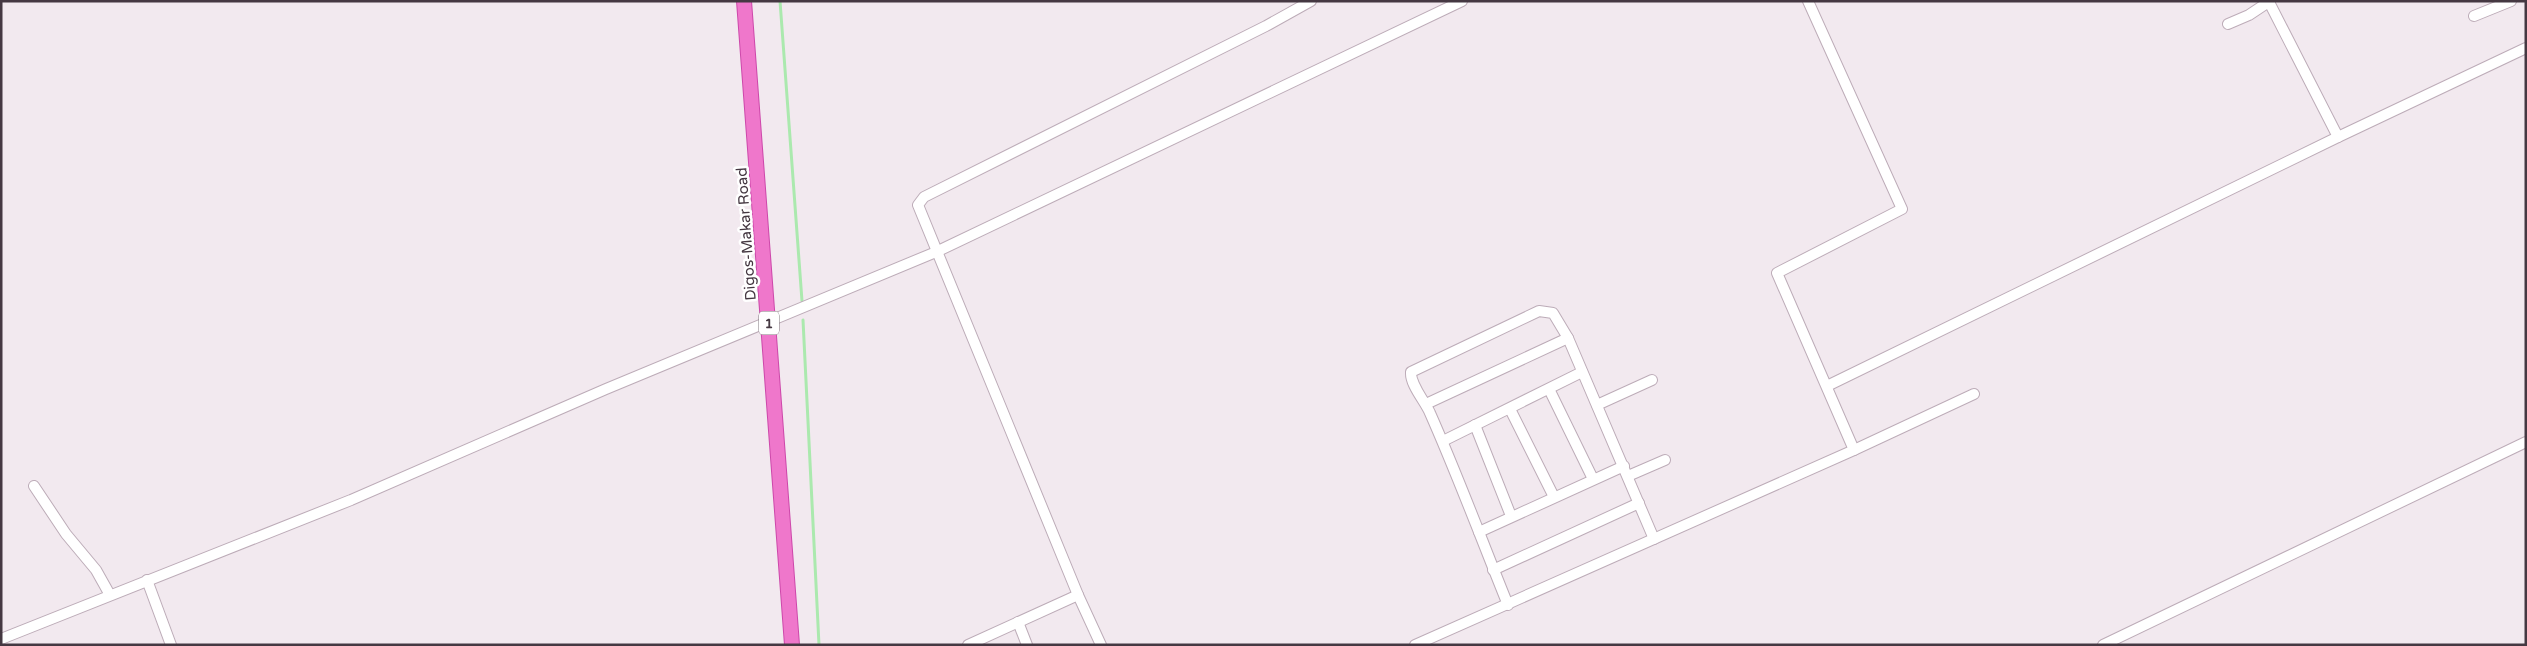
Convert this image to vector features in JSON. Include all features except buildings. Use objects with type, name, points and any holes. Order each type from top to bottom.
[{"type":"highway","name":"Digos-Makar Road","points":[[744,1],[792,645]]},
{"type":"street","points":[[1101,645],[1078,595],[918,206],[924,196],[1266,26],[1311,1]]},
{"type":"street","points":[[1,639],[359,497],[606,389],[936,252],[1462,1]]},
{"type":"street","points":[[1808,1],[1902,209],[1777,273],[1854,450]]},
{"type":"street","points":[[2474,16],[2512,1]]},
{"type":"street","points":[[2228,24],[2249,16],[2269,2],[2338,137]]},
{"type":"street","points":[[1827,386],[2338,137],[2526,48]]},
{"type":"street","points":[[1508,605],[1443,441],[1411,376],[1411,372],[1539,311],[1553,313],[1568,338],[1654,539]]},
{"type":"street","points":[[1426,404],[1568,338]]},
{"type":"street","points":[[1443,441],[1582,372]]},
{"type":"street","points":[[1597,405],[1652,380]]},
{"type":"street","points":[[1549,389],[1593,479]]},
{"type":"street","points":[[1415,645],[1854,450],[1974,394]]},
{"type":"street","points":[[1510,409],[1554,497]]},
{"type":"street","points":[[1475,426],[1512,516]]},
{"type":"street","points":[[2104,645],[2526,442]]},
{"type":"street","points":[[1628,476],[1665,460]]},
{"type":"street","points":[[1479,532],[1624,466]]},
{"type":"street","points":[[34,486],[66,534],[96,570],[110,595]]},
{"type":"street","points":[[1493,570],[1639,503]]},
{"type":"street","points":[[147,580],[171,645]]},
{"type":"street","points":[[968,645],[1078,595]]},
{"type":"street","points":[[1018,622],[1027,645]]},
{"type":"waterway","points":[[780,1],[802,301]]},
{"type":"waterway","points":[[803,320],[819,645]]}]
